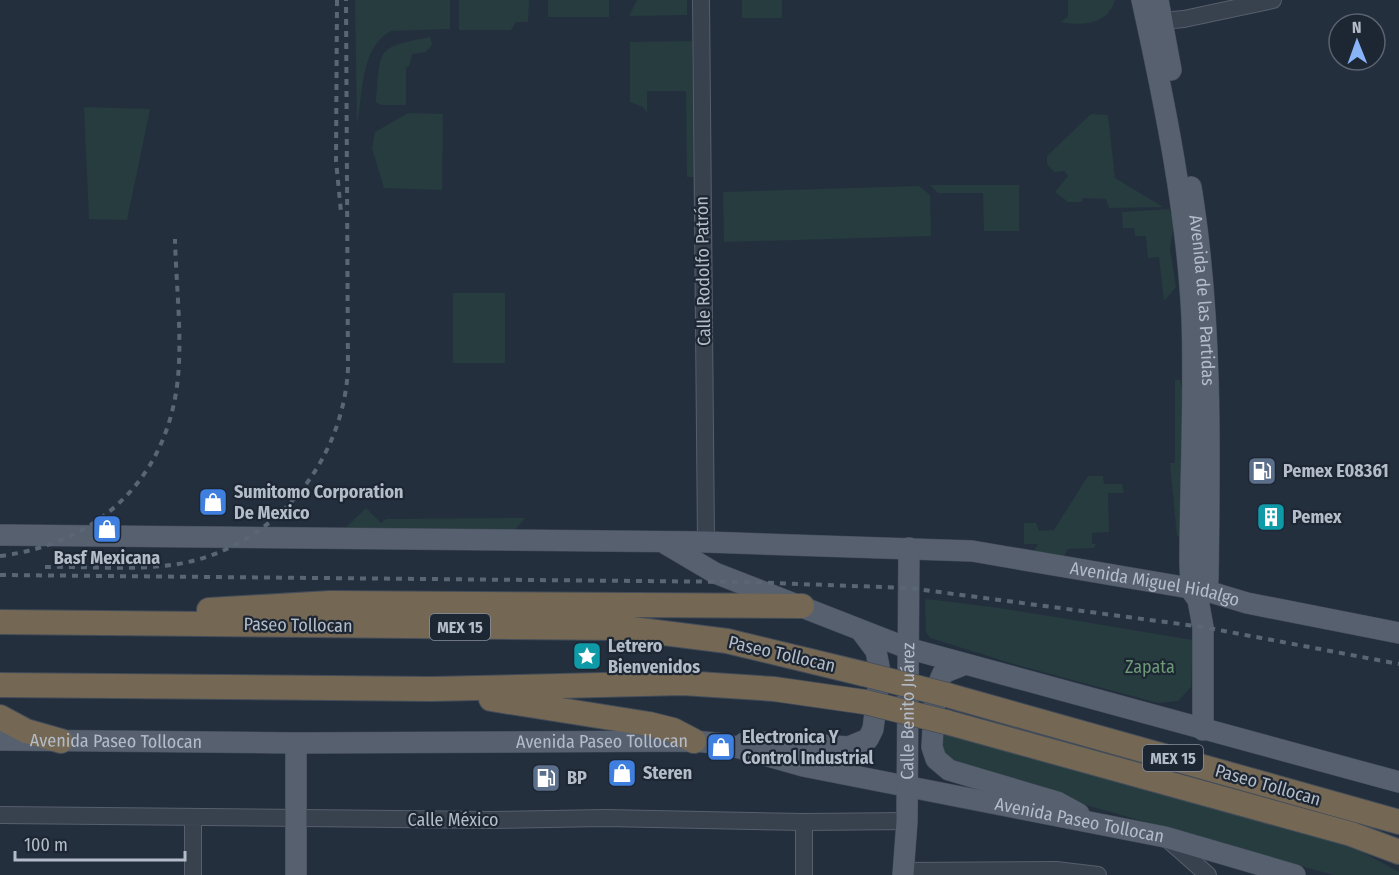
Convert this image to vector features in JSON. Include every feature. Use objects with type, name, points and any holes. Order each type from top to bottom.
[{"type":"highway","points":[[51,623],[116,615],[330,603],[802,606]]},
{"type":"highway","name":"Paseo Tollocan","points":[[0,622],[624,628],[727,640],[948,695],[1399,822]]},
{"type":"highway","name":"Paseo Tollocan","points":[[0,685],[432,689],[683,683],[774,689],[865,702],[946,722],[1351,834],[1399,852]]},
{"type":"highway","points":[[432,689],[649,724],[673,730],[694,741]]},
{"type":"highway","points":[[0,717],[26,731],[61,741]]},
{"type":"main road","name":"Avenida de las Partidas","points":[[1142,0],[1167,126],[1189,284],[1198,594],[1203,627],[1203,730]]},
{"type":"main road","name":"Avenida de las Partidas","points":[[1158,0],[1193,198],[1204,290],[1208,379],[1198,594]]},
{"type":"main road","points":[[0,535],[705,542],[909,548]]},
{"type":"main road","points":[[665,543],[715,573],[907,648],[1399,782]]},
{"type":"main road","name":"Avenida Miguel Hidalgo","points":[[909,548],[985,552],[1399,633]]},
{"type":"main road","name":"Calle Benito Juárez","points":[[903,873],[907,820],[909,548]]},
{"type":"main road","points":[[725,744],[774,742],[849,747],[864,742],[873,729],[880,672],[876,651],[860,631]]},
{"type":"main road","points":[[963,664],[947,670],[937,683],[932,747],[939,763],[956,773],[1057,802],[1092,824]]},
{"type":"main road","name":"Avenida Paseo Tollocan","points":[[0,740],[296,743],[694,741],[725,744],[803,766],[1165,837],[1295,875]]},
{"type":"main road","points":[[296,743],[296,875]]},
{"type":"main road","points":[[1351,834],[1399,862]]},
{"type":"street","name":"Calle Rodolfo Patrón","points":[[700,0],[705,542]]},
{"type":"street","points":[[1162,21],[1184,19],[1273,0]]},
{"type":"street","name":"Calle México","points":[[0,815],[194,818],[605,818],[804,822],[907,820]]},
{"type":"street","points":[[194,818],[194,875]]},
{"type":"street","points":[[804,822],[804,875]]},
{"type":"street","points":[[1165,837],[1208,875]]},
{"type":"street","points":[[903,873],[1056,870],[1098,875]]},
{"type":"green space","points":[[355,0],[450,0],[450,29],[391,31],[373,48],[365,73],[357,125]]},
{"type":"green space","points":[[459,0],[529,0],[528,22],[516,22],[511,30],[459,30]]},
{"type":"green space","points":[[548,0],[609,0],[609,17],[548,17]]},
{"type":"green space","points":[[637,0],[687,0],[687,15],[629,16]]},
{"type":"green space","points":[[742,0],[782,0],[782,18],[742,18]]},
{"type":"green space","points":[[1068,0],[1115,0],[1107,15],[1093,22],[1077,24],[1060,22],[1068,17]]},
{"type":"green space","points":[[430,37],[432,45],[426,52],[412,54],[409,66],[406,68],[406,105],[381,105],[376,102],[379,70],[384,53],[399,44]]},
{"type":"green space","points":[[692,41],[694,177],[687,177],[686,91],[647,91],[647,113],[643,107],[630,102],[630,42]]},
{"type":"green space","points":[[84,107],[150,109],[127,220],[89,219]]},
{"type":"green space","points":[[408,113],[443,114],[442,190],[384,188],[372,148],[375,132]]},
{"type":"green space","points":[[1091,114],[1108,115],[1115,178],[1163,207],[1109,208],[1106,199],[1082,198],[1082,202],[1068,202],[1055,192],[1068,176],[1064,171],[1054,172],[1047,164],[1047,156]]},
{"type":"green space","points":[[930,185],[1019,185],[1019,231],[984,231],[983,193],[938,193]]},
{"type":"green space","points":[[919,186],[930,195],[931,236],[724,242],[723,192]]},
{"type":"green space","points":[[1169,209],[1174,223],[1170,249],[1176,287],[1164,301],[1159,257],[1148,258],[1146,236],[1135,236],[1134,228],[1123,228],[1122,212]]},
{"type":"green space","points":[[453,293],[505,293],[505,363],[453,363]]},
{"type":"green space","points":[[1175,380],[1180,380],[1189,423],[1187,536],[1177,536],[1170,463],[1175,463]]},
{"type":"green space","points":[[1088,476],[1103,476],[1104,484],[1122,484],[1124,493],[1108,493],[1109,532],[1092,533],[1092,544],[1096,544],[1094,548],[1068,549],[1064,556],[1034,551],[1038,544],[1024,544],[1024,523],[1036,523],[1039,531],[1054,530]]},
{"type":"green space","points":[[366,508],[381,523],[386,519],[525,518],[515,530],[342,531]]},
{"type":"green space","name":"Zapata","points":[[925,599],[1026,612],[1193,640],[1191,687],[1178,701],[1158,703],[1017,665],[930,638],[926,632]]},
{"type":"green space","points":[[942,734],[1346,843],[1399,872],[1399,875],[1333,875],[955,768],[941,752]]},
{"type":"railway","points":[[337,0],[336,161],[341,212]]},
{"type":"railway","points":[[45,567],[162,566],[212,555],[244,540],[272,520],[297,496],[317,468],[333,437],[343,404],[348,369],[346,0]]},
{"type":"railway","points":[[0,556],[34,549],[66,538],[94,523],[119,503],[140,479],[157,452],[170,421],[179,368],[175,239]]},
{"type":"railway","points":[[0,575],[744,582],[909,588],[1203,627],[1399,664]]},
{"type":"place","name":"Pemex E08361","points":[[1262,471]]},
{"type":"place","name":"Sumitomo Corporation De Mexico","points":[[213,502]]},
{"type":"place","name":"Pemex","points":[[1271,517]]},
{"type":"place","name":"Basf Mexicana","points":[[107,529]]},
{"type":"place","name":"Letrero Bienvenidos","points":[[587,656]]},
{"type":"place","name":"Electronica Y Control Industrial","points":[[721,747]]},
{"type":"place","name":"Steren","points":[[622,773]]},
{"type":"place","name":"BP","points":[[546,778]]}]
